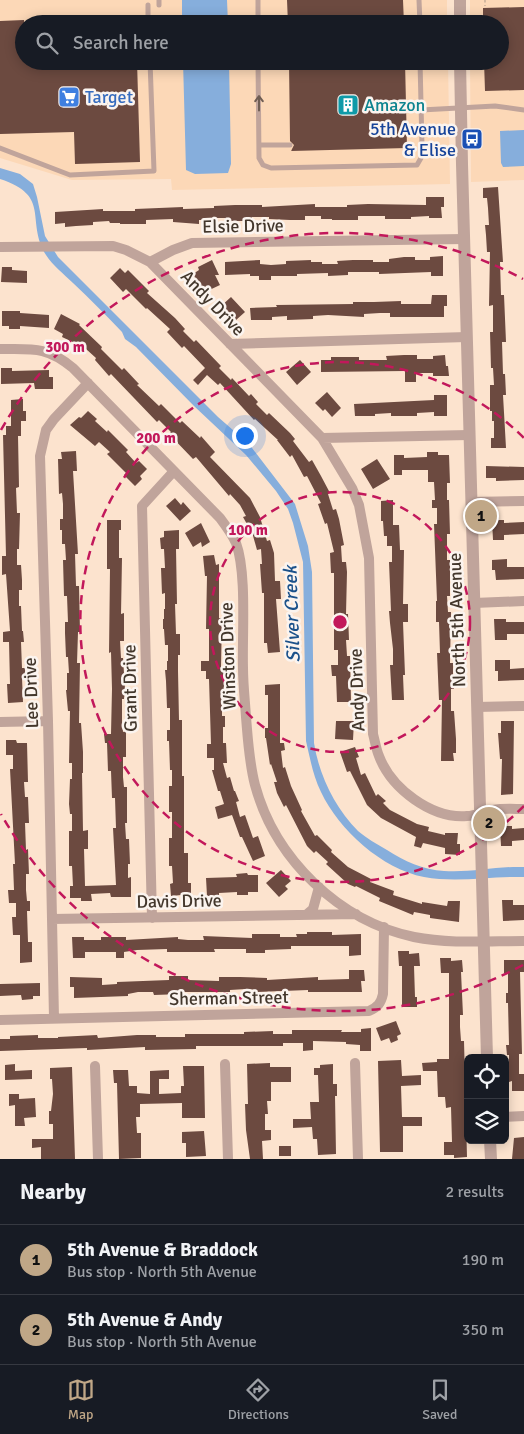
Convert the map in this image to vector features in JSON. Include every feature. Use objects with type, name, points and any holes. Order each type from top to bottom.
[{"type":"street","points":[[460,0],[460,15]]},
{"type":"street","name":"North 5th Avenue","points":[[460,70],[488,1054]]},
{"type":"street","name":"Elsie Drive","points":[[150,262],[192,242],[464,238]]},
{"type":"street","points":[[0,247],[113,246],[150,262]]},
{"type":"street","name":"Andy Drive","points":[[150,262],[322,438],[352,488],[359,505],[369,558],[373,734],[379,757],[390,776],[402,790],[421,804],[445,814],[466,816],[493,810],[524,809]]},
{"type":"street","points":[[230,344],[467,337]]},
{"type":"street","name":"Winston Drive","points":[[0,349],[35,348],[66,362],[220,518],[236,544],[241,571],[243,670],[249,756],[261,802],[277,836],[290,856],[328,895],[356,914],[384,927],[413,936],[445,942],[524,941]]},
{"type":"street","name":"Lee Drive","points":[[54,1018],[40,456],[46,430],[88,383]]},
{"type":"street","points":[[322,438],[470,435]]},
{"type":"street","name":"Grant Drive","points":[[152,918],[142,506],[174,471]]},
{"type":"street","points":[[471,502],[524,501]]},
{"type":"street","points":[[474,603],[524,601]]},
{"type":"street","points":[[477,707],[524,706]]},
{"type":"street","points":[[0,722],[48,721]]},
{"type":"street","points":[[306,915],[312,909],[319,887]]},
{"type":"street","name":"Davis Drive","points":[[52,919],[356,914]]},
{"type":"street","name":"Sherman Street","points":[[0,1020],[368,1011],[375,1008],[381,1002],[383,994],[384,927]]},
{"type":"street","points":[[355,1063],[358,1159]]},
{"type":"street","points":[[225,1064],[228,1159]]},
{"type":"street","points":[[95,1066],[98,1159]]},
{"type":"street","points":[[509,1117],[524,1116]]},
{"type":"street","points":[[490,1144],[490,1159]]},
{"type":"lane","points":[[258,0],[258,15]]},
{"type":"lane","points":[[420,0],[420,15]]},
{"type":"lane","points":[[148,5],[148,15]]},
{"type":"lane","points":[[0,148],[70,174],[154,171],[150,70]]},
{"type":"lane","points":[[258,70],[259,158],[263,165],[271,168],[417,165],[422,146],[420,70]]},
{"type":"lane","points":[[421,110],[495,106],[524,110]]},
{"type":"lane","points":[[259,145],[290,145]]},
{"type":"path","points":[[485,0],[485,6]]},
{"type":"shaded area","points":[[0,0],[447,0],[447,15],[15,15],[15,70],[448,70],[450,184],[172,190],[171,179],[72,180],[0,158]]},
{"type":"shaded area","points":[[470,0],[524,0],[524,180],[471,182],[470,70],[509,70],[509,15],[470,15]]},
{"type":"water","points":[[182,0],[227,0],[228,15],[182,15]]},
{"type":"water","points":[[183,70],[229,70],[231,164],[228,173],[195,174],[186,170]]},
{"type":"water","points":[[524,130],[524,166],[503,167],[501,163],[500,131]]},
{"type":"water","points":[[0,168],[20,174],[33,184],[45,236],[58,257],[218,417],[249,444],[295,504],[308,546],[312,572],[314,743],[324,779],[342,812],[364,836],[393,854],[414,864],[429,869],[454,871],[524,867],[524,877],[436,879],[408,873],[378,857],[350,833],[339,820],[318,786],[306,741],[303,562],[288,509],[276,491],[246,455],[136,347],[125,339],[122,332],[52,263],[40,242],[32,201],[26,193],[16,186],[0,179]]},
{"type":"building","points":[[287,0],[403,0],[404,15],[288,15]]},
{"type":"building","points":[[524,7],[524,90],[485,91],[484,70],[509,70],[509,15],[483,15],[483,8]]},
{"type":"building","name":"Target","points":[[15,20],[15,70],[137,70],[140,162],[75,164],[74,132],[0,134],[0,21]]},
{"type":"building","name":"Amazon","points":[[289,70],[405,70],[407,148],[291,151],[294,145],[290,141]]},
{"type":"building","points":[[498,187],[503,262],[500,262],[501,295],[504,295],[506,342],[502,342],[506,395],[503,395],[506,448],[491,448],[491,438],[494,438],[494,421],[492,421],[492,411],[490,411],[490,385],[494,385],[493,368],[491,368],[490,332],[493,332],[493,305],[489,306],[490,252],[487,252],[485,225],[489,225],[487,198],[483,198],[483,188]]},
{"type":"building","points":[[426,197],[444,197],[444,207],[441,207],[442,218],[429,218],[429,216],[411,217],[411,219],[385,219],[385,216],[358,216],[358,220],[332,220],[321,219],[321,216],[305,216],[305,220],[252,217],[252,221],[225,221],[225,218],[209,218],[209,220],[199,220],[199,224],[173,222],[173,219],[146,220],[146,224],[120,224],[110,223],[109,221],[93,222],[93,225],[65,227],[65,223],[55,224],[55,212],[103,209],[103,211],[135,211],[135,209],[183,207],[183,209],[214,208],[214,206],[235,205],[262,205],[262,207],[315,204],[315,207],[347,207],[347,205],[368,204],[426,205]]},
{"type":"building","points":[[443,256],[443,276],[431,276],[431,272],[379,274],[379,272],[348,272],[348,275],[328,276],[328,273],[297,274],[297,276],[271,276],[271,280],[259,280],[259,276],[250,276],[250,274],[225,275],[225,262],[260,260],[260,264],[271,265],[286,264],[286,261],[311,260],[311,262],[322,262],[322,264],[338,264],[337,261],[373,260],[373,262],[389,262],[389,259],[404,257],[415,257],[415,260],[430,260],[430,257]]},
{"type":"building","points":[[212,260],[219,275],[215,275],[220,285],[203,293],[193,274],[199,270],[198,267]]},
{"type":"building","points":[[2,267],[12,267],[12,270],[27,271],[27,283],[1,282]]},
{"type":"building","points":[[120,268],[125,273],[128,270],[149,291],[147,293],[185,329],[183,331],[194,342],[196,340],[221,366],[219,368],[231,380],[232,378],[249,396],[251,394],[258,402],[256,404],[267,415],[269,413],[290,433],[295,439],[293,441],[309,462],[312,460],[321,476],[330,493],[328,494],[333,510],[336,509],[344,545],[341,546],[342,562],[346,562],[347,572],[346,614],[348,614],[349,640],[346,640],[347,656],[350,656],[351,702],[337,702],[336,676],[332,676],[331,665],[338,665],[338,650],[334,650],[334,573],[331,573],[330,553],[334,552],[327,523],[325,524],[318,504],[321,503],[307,476],[304,477],[292,455],[290,457],[278,440],[254,420],[220,383],[218,385],[207,375],[198,385],[193,380],[205,368],[184,346],[182,348],[167,332],[170,329],[126,289],[123,292],[110,278]]},
{"type":"building","points":[[432,295],[447,295],[444,317],[390,317],[390,313],[380,313],[364,314],[364,317],[328,315],[313,316],[313,319],[287,320],[287,316],[272,317],[272,320],[251,320],[250,308],[277,307],[276,305],[353,304],[353,302],[401,301],[401,304],[431,304]]},
{"type":"building","points":[[231,297],[245,312],[236,320],[230,313],[227,315],[220,307]]},
{"type":"building","points":[[2,311],[20,311],[20,313],[49,315],[49,328],[20,326],[20,329],[9,329],[9,326],[2,326]]},
{"type":"building","points":[[61,314],[80,324],[102,347],[101,349],[122,370],[124,368],[139,384],[137,385],[159,406],[161,404],[180,423],[182,421],[200,438],[201,436],[215,452],[210,457],[250,498],[260,517],[267,541],[270,540],[274,553],[275,581],[280,581],[281,599],[276,599],[280,652],[268,653],[267,643],[264,643],[264,593],[262,593],[260,564],[262,564],[261,549],[257,550],[250,525],[248,526],[243,517],[246,516],[240,505],[230,494],[229,496],[196,457],[193,459],[169,434],[171,432],[159,420],[157,422],[111,374],[109,376],[95,360],[96,358],[86,349],[84,350],[77,344],[62,337],[63,334],[54,329]]},
{"type":"building","points":[[417,355],[417,359],[433,359],[433,356],[445,355],[449,376],[433,376],[433,373],[416,373],[416,382],[405,382],[405,371],[321,372],[321,360],[331,360],[331,357],[387,360],[386,356]]},
{"type":"building","points":[[300,360],[311,372],[297,385],[286,372]]},
{"type":"building","points":[[1,368],[12,368],[12,371],[49,370],[49,377],[53,377],[53,389],[35,389],[34,383],[1,384]]},
{"type":"building","points":[[327,392],[341,408],[332,417],[325,409],[323,411],[315,403]]},
{"type":"building","points":[[434,395],[447,395],[447,416],[434,416],[434,412],[417,413],[417,416],[391,416],[391,413],[375,414],[375,416],[355,416],[354,404],[434,400]]},
{"type":"building","points":[[23,399],[23,411],[26,411],[26,421],[21,421],[21,436],[18,436],[19,487],[16,488],[17,513],[20,513],[17,565],[21,565],[22,590],[19,590],[19,606],[21,606],[24,642],[21,642],[22,668],[25,668],[25,678],[22,678],[23,702],[8,703],[7,684],[10,684],[9,642],[3,642],[3,632],[10,631],[6,574],[2,575],[2,556],[6,556],[3,435],[6,435],[6,426],[11,426],[11,400]]},
{"type":"building","points":[[88,411],[97,419],[95,421],[107,432],[108,430],[128,450],[126,452],[136,463],[139,461],[147,469],[140,476],[142,479],[135,486],[124,475],[126,473],[107,454],[110,452],[99,442],[95,446],[70,425]]},
{"type":"building","points":[[76,451],[77,471],[73,471],[78,554],[75,554],[76,586],[79,586],[80,632],[78,632],[77,663],[80,663],[79,723],[81,723],[83,752],[83,831],[88,830],[88,849],[84,849],[85,886],[116,885],[113,828],[116,828],[115,798],[112,798],[111,771],[108,771],[107,743],[105,743],[104,734],[111,734],[112,689],[111,652],[109,653],[110,569],[107,569],[107,520],[121,520],[119,558],[122,558],[121,614],[124,613],[124,641],[120,641],[125,689],[124,699],[122,699],[122,721],[123,732],[126,731],[126,757],[123,757],[123,777],[124,787],[127,787],[127,823],[125,823],[126,839],[129,839],[130,864],[128,864],[128,878],[131,877],[131,897],[111,897],[110,893],[91,894],[92,901],[70,898],[70,886],[73,886],[72,866],[69,866],[69,831],[72,831],[72,814],[70,814],[69,804],[72,763],[69,763],[70,711],[68,711],[66,690],[67,673],[69,673],[68,657],[66,657],[65,622],[68,622],[67,596],[64,596],[63,560],[66,560],[65,544],[62,544],[62,530],[60,530],[60,519],[63,519],[63,504],[62,493],[59,494],[58,459],[62,459],[61,452]]},
{"type":"building","points":[[427,452],[449,455],[450,483],[447,483],[447,500],[449,500],[450,534],[447,534],[447,560],[450,560],[450,596],[447,596],[448,612],[451,612],[450,663],[453,663],[454,689],[451,689],[451,711],[454,711],[456,739],[456,753],[453,753],[454,761],[441,761],[442,700],[439,700],[437,653],[440,653],[439,622],[436,622],[434,524],[437,524],[437,508],[432,508],[432,500],[435,500],[434,482],[428,482],[428,470],[402,470],[402,475],[394,475],[394,455],[404,455],[404,458],[427,457]]},
{"type":"building","points":[[377,459],[390,479],[373,489],[361,469]]},
{"type":"building","points":[[486,466],[524,467],[524,480],[496,481],[496,478],[486,478]]},
{"type":"building","points":[[175,498],[181,505],[183,502],[191,511],[180,521],[166,506]]},
{"type":"building","points":[[393,500],[393,525],[399,525],[400,550],[404,550],[403,604],[408,604],[408,622],[403,622],[404,700],[392,700],[390,665],[393,665],[393,649],[389,611],[391,611],[389,562],[392,562],[392,546],[387,546],[387,536],[384,536],[383,521],[381,521],[381,501]]},
{"type":"building","points":[[492,520],[504,520],[504,523],[524,522],[524,534],[504,535],[504,540],[493,540]]},
{"type":"building","points":[[201,523],[210,542],[202,547],[201,542],[193,547],[185,533]]},
{"type":"building","points":[[179,530],[179,549],[176,549],[177,604],[175,604],[176,634],[180,634],[178,671],[179,720],[182,720],[182,776],[184,776],[184,853],[188,853],[188,883],[191,883],[191,898],[181,898],[181,895],[171,896],[170,884],[173,883],[172,866],[169,866],[169,838],[172,838],[172,812],[169,812],[169,786],[172,786],[172,770],[170,770],[169,741],[167,741],[167,730],[170,730],[170,708],[167,708],[165,670],[167,670],[168,645],[165,645],[163,629],[165,593],[162,594],[161,568],[165,568],[164,549],[161,549],[160,538],[164,537],[164,531]]},
{"type":"building","points":[[214,555],[216,565],[219,564],[219,618],[222,618],[221,667],[225,667],[225,697],[222,697],[222,716],[225,716],[223,743],[226,743],[227,763],[223,763],[227,778],[230,777],[239,801],[236,802],[240,817],[245,815],[253,838],[258,836],[265,856],[253,861],[242,837],[240,837],[232,815],[218,819],[215,807],[224,804],[212,770],[214,770],[214,758],[207,758],[207,744],[211,744],[209,679],[206,679],[206,671],[201,671],[201,661],[209,661],[209,629],[206,629],[207,576],[205,576],[203,556]]},
{"type":"building","points":[[507,559],[507,567],[524,567],[524,579],[496,580],[495,570],[492,570],[492,560]]},
{"type":"building","points":[[494,619],[506,619],[506,622],[524,622],[524,634],[507,634],[507,640],[495,640]]},
{"type":"building","points":[[495,660],[510,660],[510,669],[524,668],[524,680],[498,681],[498,671],[495,671]]},
{"type":"building","points":[[280,684],[280,743],[284,743],[285,750],[281,751],[283,768],[285,767],[301,811],[315,836],[317,835],[332,850],[331,852],[348,867],[371,879],[370,882],[394,891],[393,895],[422,904],[422,902],[447,906],[448,901],[460,901],[459,922],[430,918],[430,915],[414,912],[413,915],[379,901],[380,898],[348,884],[326,864],[328,862],[307,846],[286,805],[284,807],[277,793],[274,782],[277,782],[270,765],[265,738],[265,728],[268,728],[268,695],[265,695],[265,685]]},
{"type":"building","points":[[336,721],[354,721],[353,740],[335,739]]},
{"type":"building","points":[[501,721],[514,721],[513,794],[501,795],[502,759],[500,759],[498,733],[501,733]]},
{"type":"building","points":[[6,740],[27,743],[28,782],[24,782],[25,797],[28,797],[29,823],[25,823],[29,874],[26,874],[26,890],[27,901],[30,901],[30,911],[27,911],[28,942],[32,942],[32,962],[20,963],[20,935],[13,935],[12,917],[16,917],[16,903],[9,903],[8,890],[14,890],[13,864],[15,864],[10,769],[13,769],[13,755],[6,755]]},
{"type":"building","points":[[355,747],[359,757],[356,758],[361,775],[365,773],[376,796],[378,794],[386,801],[383,803],[390,810],[417,824],[429,827],[428,831],[445,835],[445,833],[458,833],[457,844],[460,844],[460,855],[445,854],[445,848],[423,843],[421,848],[414,846],[416,837],[381,818],[367,805],[350,771],[347,772],[340,752]]},
{"type":"building","points":[[500,826],[512,826],[512,829],[524,828],[524,840],[512,841],[512,846],[501,846]]},
{"type":"building","points":[[281,870],[291,881],[285,886],[288,889],[279,897],[266,883]]},
{"type":"building","points":[[247,873],[248,875],[258,875],[258,892],[248,892],[248,895],[237,895],[237,892],[219,893],[219,896],[207,896],[206,878],[237,877],[236,874]]},
{"type":"building","points":[[502,900],[513,900],[513,905],[524,905],[524,920],[503,921]]},
{"type":"building","points":[[307,932],[332,932],[332,935],[361,934],[361,955],[349,956],[349,946],[291,946],[291,949],[265,950],[265,953],[246,953],[246,949],[214,949],[215,952],[167,952],[167,949],[124,952],[124,958],[116,958],[116,952],[85,952],[85,958],[73,958],[72,937],[84,937],[84,940],[101,940],[101,937],[126,937],[126,940],[178,937],[178,939],[204,940],[203,936],[252,938],[252,934],[280,934],[280,937],[297,937],[296,934],[307,934]]},
{"type":"building","points":[[398,951],[409,951],[409,954],[419,953],[420,966],[414,966],[417,1007],[402,1007],[402,966],[399,966]]},
{"type":"building","points":[[440,958],[451,958],[451,961],[462,960],[463,1015],[460,1015],[460,1027],[461,1041],[464,1041],[464,1144],[467,1144],[467,1157],[454,1158],[454,1155],[444,1155],[444,1142],[452,1142],[451,1107],[446,1108],[445,1097],[438,1097],[437,1071],[423,1071],[422,1063],[437,1062],[437,1059],[449,1059],[449,973],[441,973]]},
{"type":"building","points":[[504,960],[524,960],[524,972],[520,972],[522,1054],[519,1054],[519,1074],[524,1074],[524,1091],[512,1091],[512,1081],[509,1082],[509,1054],[507,1054],[506,1045],[509,1045],[508,1003],[506,1003],[508,973],[504,973]]},
{"type":"building","points":[[349,970],[364,970],[365,981],[361,981],[362,992],[308,992],[308,990],[257,992],[257,990],[246,989],[230,990],[230,992],[181,992],[182,994],[154,995],[153,992],[138,992],[128,994],[128,996],[74,998],[74,987],[70,987],[70,977],[102,978],[102,985],[117,984],[117,982],[169,980],[169,976],[188,976],[188,980],[219,981],[219,977],[267,978],[267,980],[318,977],[318,980],[349,979]]},
{"type":"building","points":[[40,983],[40,996],[33,996],[33,999],[22,1000],[21,995],[0,996],[0,984]]},
{"type":"building","points":[[396,1021],[401,1034],[397,1036],[398,1040],[391,1043],[389,1038],[381,1041],[376,1028]]},
{"type":"building","points":[[371,1028],[371,1051],[360,1051],[360,1045],[346,1044],[346,1042],[313,1041],[313,1050],[303,1051],[303,1043],[283,1043],[283,1046],[196,1046],[196,1049],[145,1050],[145,1047],[0,1051],[0,1039],[10,1039],[10,1036],[38,1035],[38,1038],[97,1035],[98,1038],[137,1035],[185,1037],[185,1034],[244,1034],[244,1032],[273,1031],[273,1034],[292,1034],[292,1030],[361,1032],[361,1029]]},
{"type":"building","points":[[401,1060],[402,1076],[421,1075],[421,1085],[401,1086],[402,1117],[422,1117],[422,1126],[403,1126],[403,1152],[380,1152],[378,1061]]},
{"type":"building","points":[[270,1063],[270,1067],[291,1067],[291,1082],[271,1082],[271,1101],[267,1101],[268,1114],[265,1114],[265,1130],[271,1130],[271,1140],[262,1141],[263,1159],[250,1159],[245,1104],[248,1104],[247,1064]]},
{"type":"building","points":[[15,1064],[15,1071],[32,1070],[32,1079],[5,1080],[5,1065]]},
{"type":"building","points":[[333,1064],[333,1084],[337,1084],[337,1096],[335,1096],[336,1154],[318,1155],[317,1139],[313,1139],[312,1127],[293,1128],[293,1119],[311,1119],[310,1102],[319,1102],[318,1075],[314,1075],[314,1068],[320,1068],[320,1065]]},
{"type":"building","points":[[183,1066],[204,1066],[205,1118],[182,1118],[182,1103],[140,1104],[140,1117],[136,1117],[137,1133],[141,1133],[141,1158],[119,1159],[117,1083],[114,1083],[113,1070],[128,1070],[129,1086],[137,1086],[137,1093],[150,1094],[150,1071],[169,1070],[169,1079],[159,1079],[159,1094],[181,1093],[181,1086],[184,1086]]},
{"type":"building","points":[[72,1067],[75,1159],[41,1159],[41,1147],[32,1148],[32,1139],[53,1139],[53,1124],[49,1124],[49,1111],[51,1111],[53,1094],[50,1068]]},
{"type":"building","points":[[9,1094],[19,1094],[19,1099],[35,1098],[36,1117],[24,1118],[25,1126],[15,1126],[15,1105],[9,1106]]},
{"type":"building","points":[[204,1131],[206,1156],[186,1157],[186,1143],[182,1143],[182,1132]]},
{"type":"building","points":[[524,1137],[524,1159],[512,1159],[514,1138]]},
{"type":"building","points":[[279,1146],[291,1146],[291,1156],[279,1156]]},
{"type":"place","name":"Target","points":[[69,97]]},
{"type":"place","name":"Amazon","points":[[348,105]]},
{"type":"place","name":"5th Avenue & Elise","points":[[472,139]]},
{"type":"place","name":"5th Avenue & Braddock","points":[[481,516]]},
{"type":"place","name":"5th Avenue & Andy","points":[[489,823]]},
{"type":"water label","name":"Silver Creek","points":[[292,614]]}]
